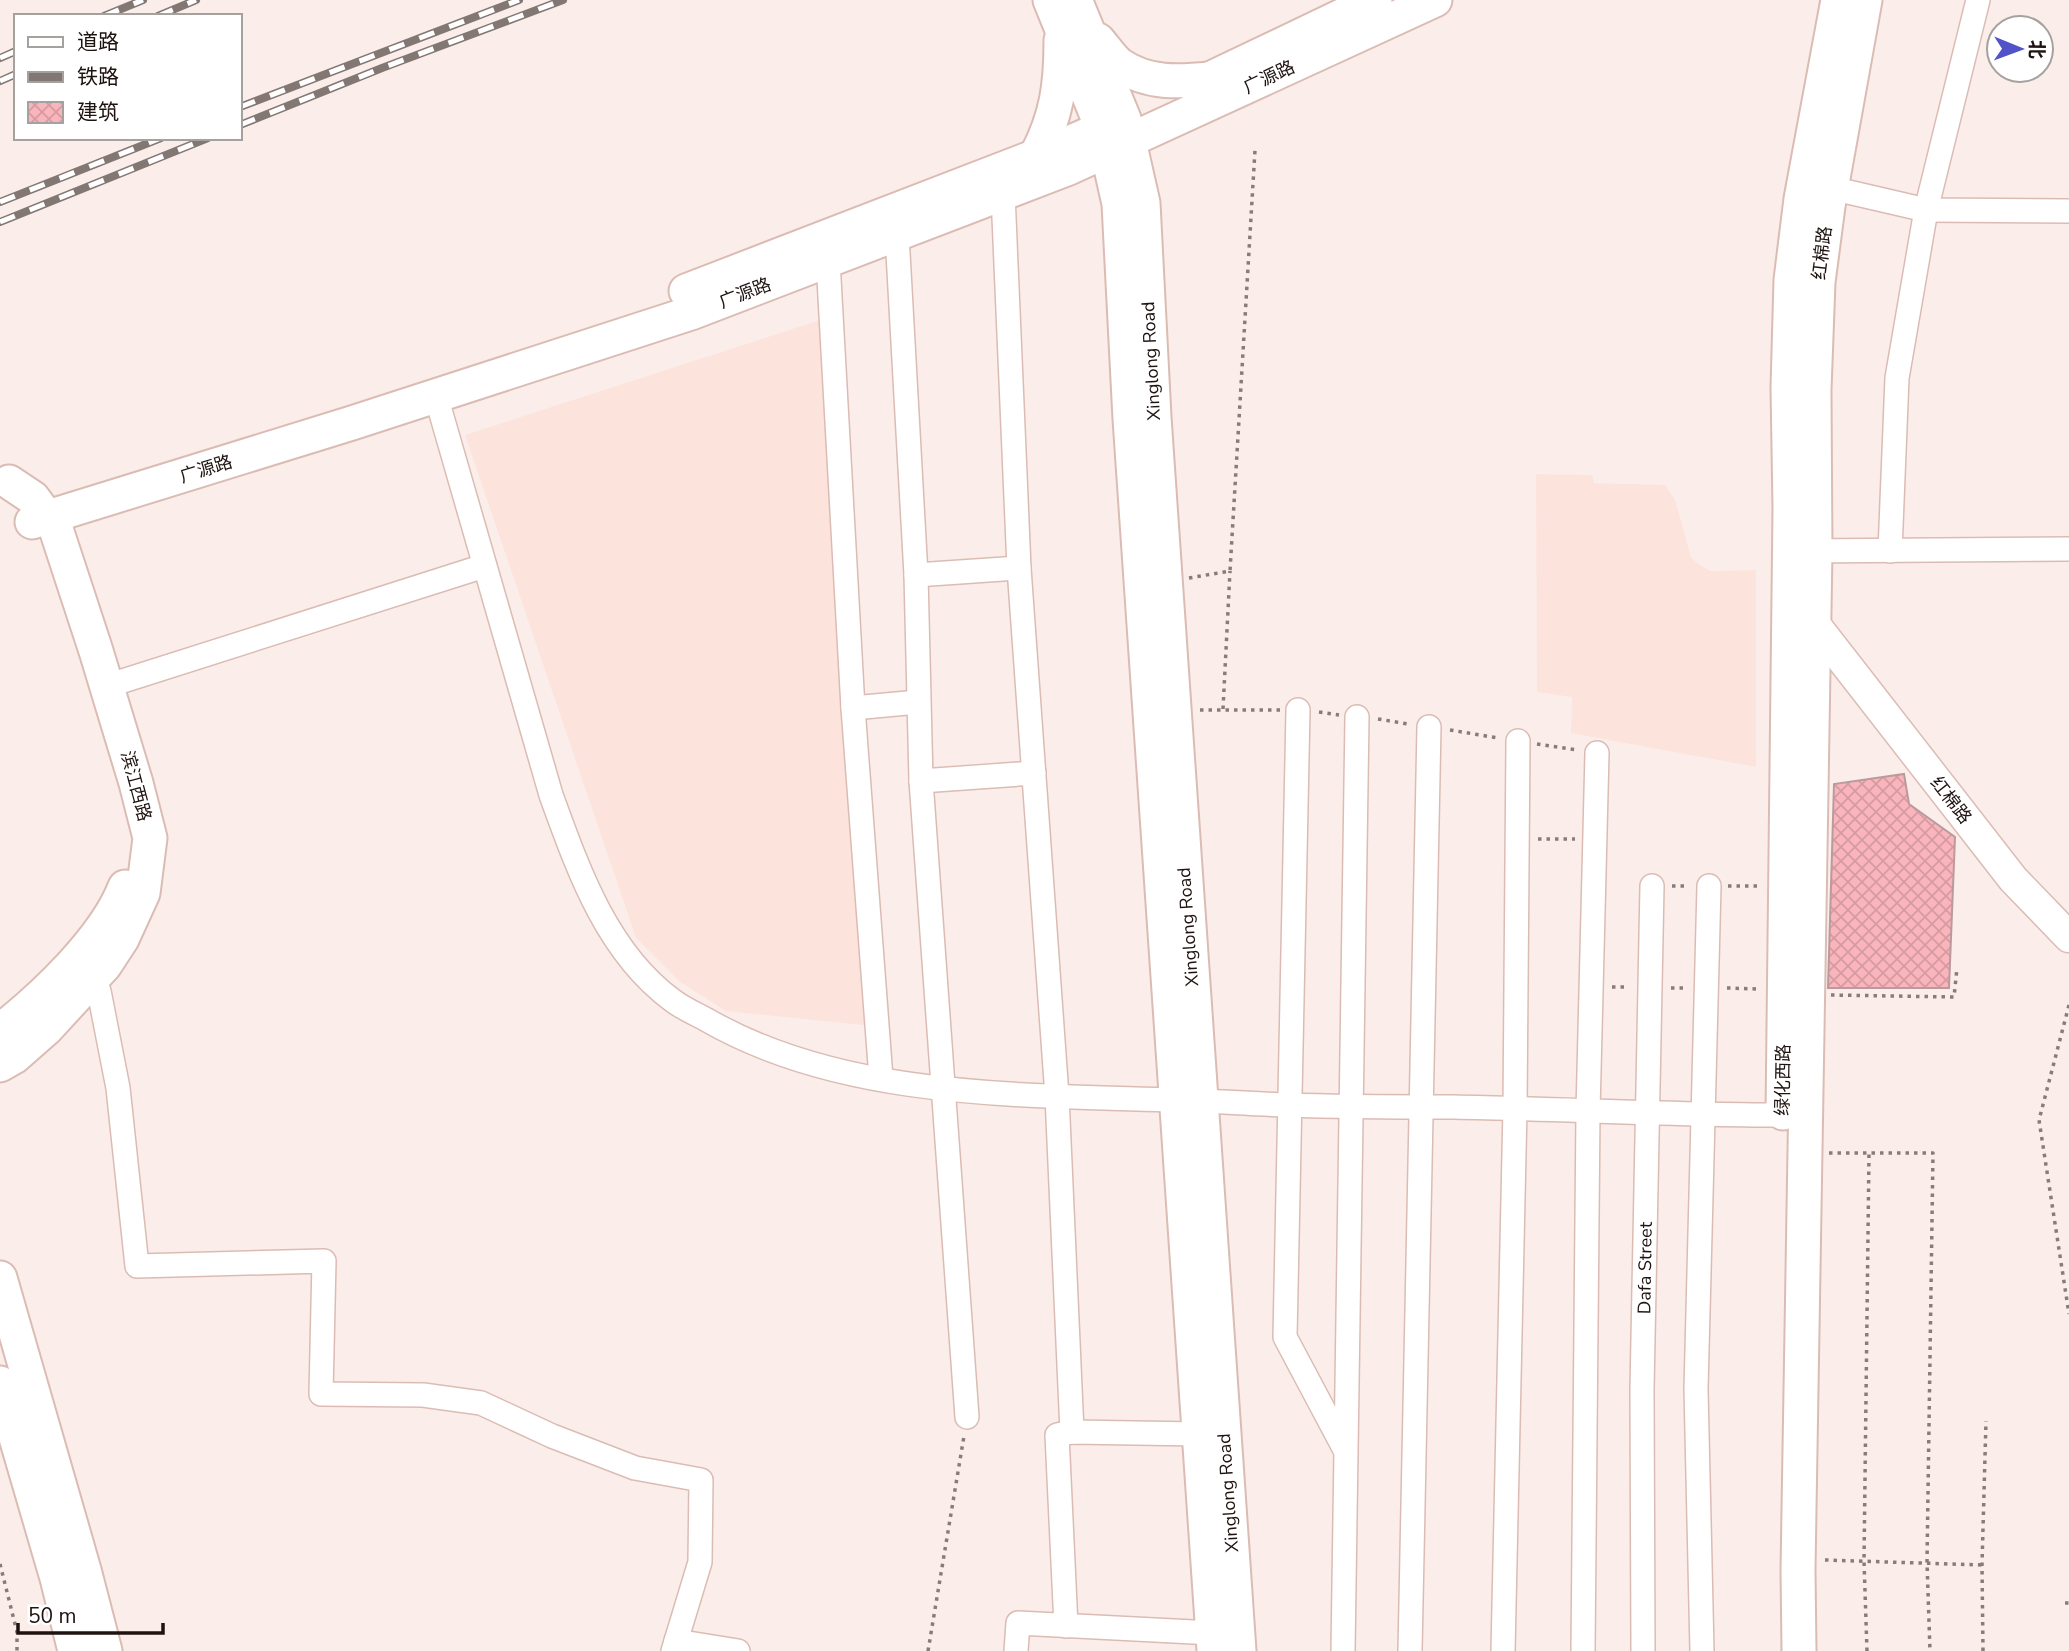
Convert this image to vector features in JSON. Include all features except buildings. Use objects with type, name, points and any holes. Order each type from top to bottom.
[{"type":"main road","name":"广源路","points":[[18,498],[436,396],[691,313],[1003,194],[1116,135],[1210,79],[1376,0]]},
{"type":"main road","name":"广源路","points":[[18,498],[345,403],[683,292],[1036,156],[1116,135],[1435,0]]},
{"type":"main road","name":"红棉路","points":[[1802,510],[1788,387],[1791,280],[1801,199],[1838,0]]},
{"type":"main road","name":"红棉路","points":[[1802,510],[1814,390],[1818,282],[1831,188],[1865,0]]},
{"type":"main road","points":[[1068,13],[1118,64],[1144,77],[1172,83],[1210,79]]},
{"type":"main road","points":[[1068,13],[1116,135],[1131,204]]},
{"type":"main road","points":[[1036,156],[1050,129],[1057,105],[1068,13]]},
{"type":"main road","name":"Xinglong Road","points":[[1131,204],[1165,583],[1173,711],[1199,1434],[1222,1645]]},
{"type":"main road","name":"Xinglong Road","points":[[1131,204],[1130,419],[1187,1100],[1222,1645]]},
{"type":"main road","name":"滨江西路","points":[[0,1065],[47,1028],[105,965],[122,939],[143,894],[150,838],[107,687],[56,529],[18,498]]},
{"type":"main road","name":"滨江西路","points":[[0,1031],[32,1006],[62,976],[104,924],[124,890],[130,840],[119,788],[51,566],[18,498]]},
{"type":"main road","name":"绿化西路","points":[[1799,1651],[1798,1560],[1814,622],[1802,551],[1802,510]]},
{"type":"main road","name":"绿化西路","points":[[1778,1651],[1789,591],[1802,551]]},
{"type":"main road","points":[[0,1278],[85,1570],[104,1651]]},
{"type":"main road","points":[[0,1383],[57,1577],[75,1651]]},
{"type":"street","points":[[1890,551],[1897,378],[1926,210],[1978,0]]},
{"type":"street","points":[[1831,188],[1926,210],[2069,211]]},
{"type":"street","points":[[1003,194],[1018,568],[1057,1096],[1072,1432]]},
{"type":"street","points":[[897,235],[916,575],[920,781],[967,1417]]},
{"type":"street","points":[[828,261],[853,708],[881,1079]]},
{"type":"street","points":[[436,396],[551,796],[568,842],[604,921],[634,966],[673,1000],[736,1037],[802,1062],[881,1079],[943,1088],[1057,1096],[1289,1105],[1783,1115]]},
{"type":"street","points":[[1802,551],[2069,549]]},
{"type":"street","points":[[107,687],[484,566]]},
{"type":"street","points":[[916,575],[1018,568]]},
{"type":"street","name":"红棉路","points":[[1789,591],[2013,879],[2069,937]]},
{"type":"street","points":[[853,708],[918,702]]},
{"type":"street","points":[[1298,710],[1285,1337],[1346,1451]]},
{"type":"street","points":[[1342,1651],[1357,717]]},
{"type":"street","points":[[1410,1651],[1429,727]]},
{"type":"street","points":[[1503,1651],[1515,1108],[1518,741]]},
{"type":"street","points":[[1583,1651],[1588,1111],[1597,753]]},
{"type":"street","points":[[920,781],[1034,773]]},
{"type":"street","name":"Dafa Street","points":[[1643,1651],[1642,1389],[1652,886]]},
{"type":"street","points":[[1702,1651],[1696,1389],[1709,886]]},
{"type":"street","points":[[99,991],[118,1088],[137,1266],[324,1261],[321,1394],[423,1395],[481,1403],[552,1436],[635,1468],[701,1480],[699,1562],[675,1646],[738,1651]]},
{"type":"street","points":[[1066,1626],[1056,1435],[1072,1432],[1199,1434]]},
{"type":"street","points":[[1017,1651],[1018,1623],[1066,1626],[1222,1645]]},
{"type":"path","points":[[1223,709],[1255,150]]},
{"type":"path","points":[[1165,583],[1230,571]]},
{"type":"path","points":[[1173,711],[1298,710],[1597,753]]},
{"type":"path","points":[[1517,839],[1595,839]]},
{"type":"path","points":[[1808,995],[1954,997],[1957,968]]},
{"type":"path","points":[[2069,1006],[2039,1119],[2069,1314]]},
{"type":"path","points":[[1805,1153],[1933,1153],[1927,1562],[1930,1651]]},
{"type":"path","points":[[1867,1651],[1864,1561],[1869,1153]]},
{"type":"path","points":[[928,1651],[967,1417]]},
{"type":"path","points":[[1983,1651],[1982,1565],[1986,1421]]},
{"type":"path","points":[[1798,1560],[1982,1565]]},
{"type":"path","points":[[0,1564],[17,1632],[17,1651]]},
{"type":"shaded area","points":[[820,320],[872,1026],[726,1011],[680,982],[636,938],[465,435]]},
{"type":"shaded area","points":[[1536,474],[1592,475],[1594,483],[1665,485],[1675,500],[1691,557],[1697,563],[1710,571],[1756,570],[1756,767],[1571,733],[1572,697],[1537,692]]},
{"type":"railway","points":[[109,14],[143,0]]},
{"type":"railway","points":[[163,14],[196,0]]},
{"type":"railway","points":[[242,106],[519,0]]},
{"type":"railway","points":[[242,124],[563,0]]},
{"type":"railway","points":[[0,58],[14,52]]},
{"type":"railway","points":[[0,81],[14,75]]},
{"type":"railway","points":[[0,202],[156,140]]},
{"type":"railway","points":[[0,222],[203,140]]}]
